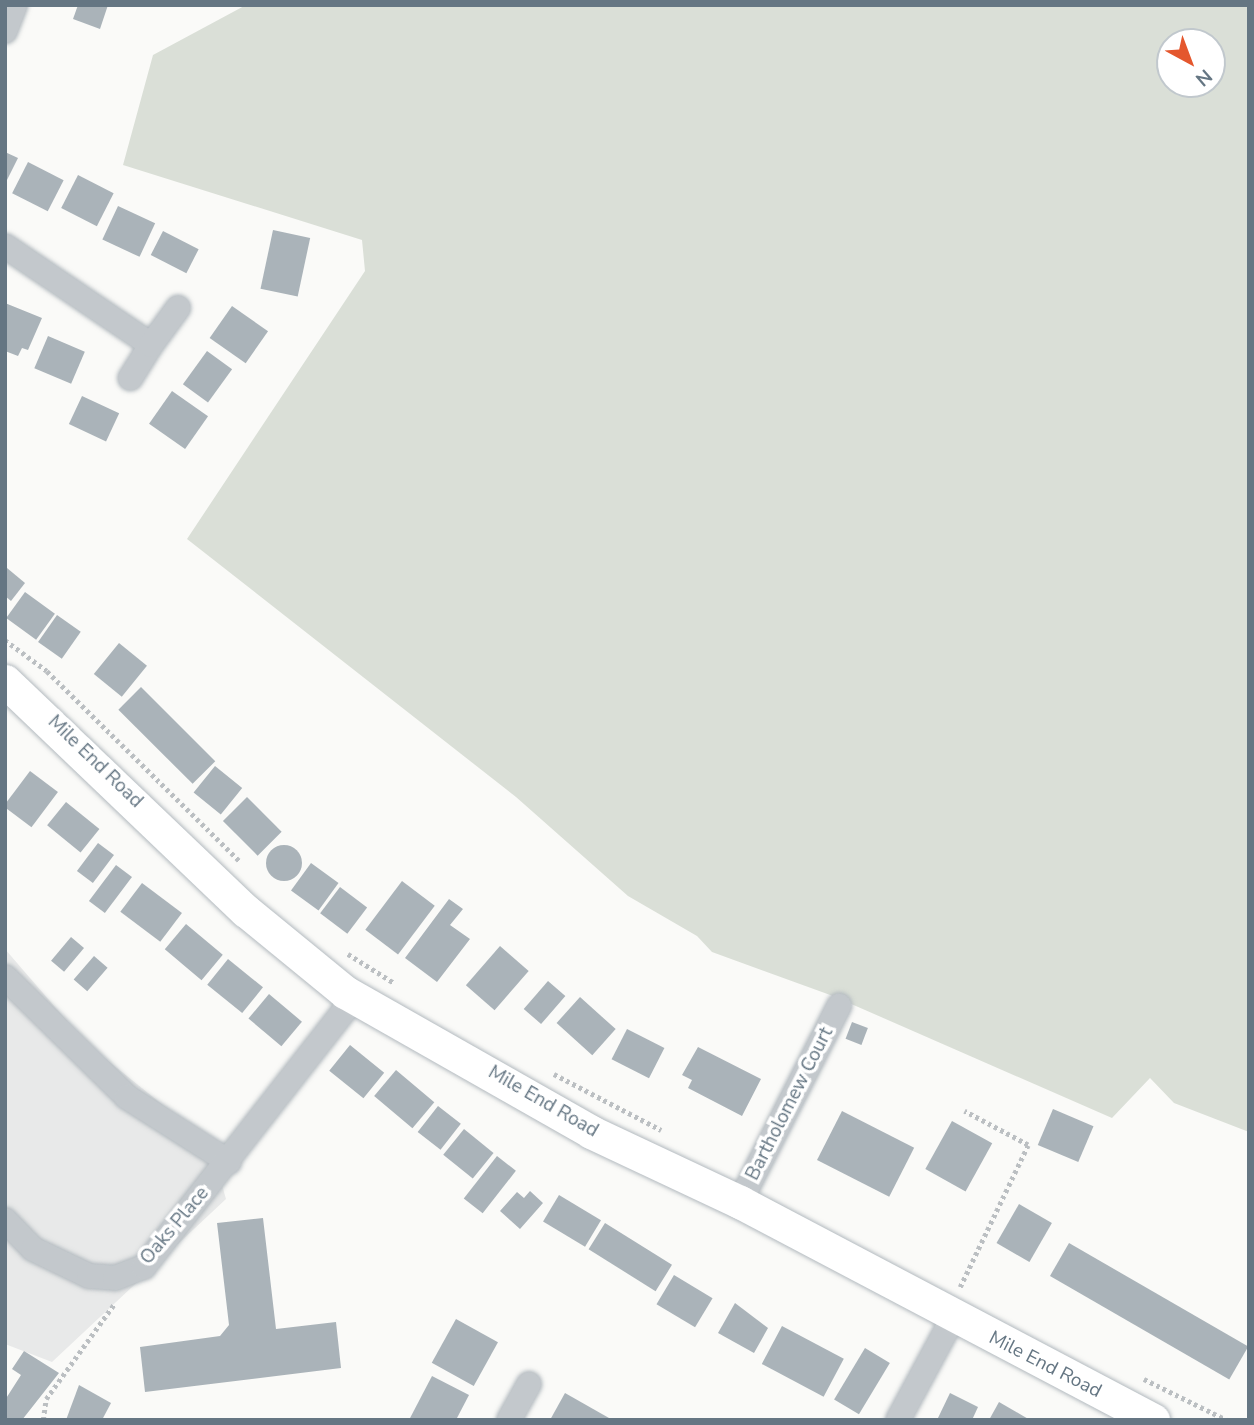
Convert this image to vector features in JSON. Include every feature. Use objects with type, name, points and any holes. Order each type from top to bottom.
[{"type":"street","points":[[5,31],[15,5]]},
{"type":"street","points":[[5,246],[151,345]]},
{"type":"street","points":[[130,378],[178,308]]},
{"type":"street","name":"Mile End Road","points":[[5,681],[254,918],[355,997],[591,1132],[960,1301],[1140,1417]]},
{"type":"street","points":[[5,977],[127,1097],[229,1162]]},
{"type":"street","name":"Oaks Place","points":[[5,1220],[33,1249],[89,1276],[115,1278],[144,1267],[229,1162],[355,997]]},
{"type":"street","name":"Bartholomew Court","points":[[740,1202],[839,1006]]},
{"type":"street","points":[[898,1420],[960,1301]]},
{"type":"street","points":[[509,1420],[528,1384]]},
{"type":"path","points":[[5,640],[47,671],[249,870]]},
{"type":"path","points":[[340,949],[398,986]]},
{"type":"path","points":[[542,1068],[674,1137]]},
{"type":"path","points":[[947,1284],[960,1301],[1028,1145],[964,1111]]},
{"type":"path","points":[[43,1420],[46,1399],[79,1346],[144,1267]]},
{"type":"path","points":[[1134,1374],[1227,1420]]},
{"type":"shaded area","points":[[246,5],[1249,5],[1249,1132],[1174,1103],[1150,1078],[1112,1118],[833,996],[712,952],[697,936],[628,896],[516,797],[187,539],[365,271],[362,240],[123,165],[153,55]]},
{"type":"shaded area","points":[[5,949],[86,1043],[210,1143],[226,1199],[52,1362],[5,1344]]},
{"type":"building","points":[[78,5],[108,5],[100,29],[73,19]]},
{"type":"building","points":[[5,152],[18,158],[5,184]]},
{"type":"building","points":[[28,162],[64,180],[48,211],[12,193]]},
{"type":"building","points":[[78,175],[114,193],[97,226],[61,208]]},
{"type":"building","points":[[118,206],[155,223],[140,257],[102,240]]},
{"type":"building","points":[[273,230],[310,238],[298,297],[261,289]]},
{"type":"building","points":[[163,231],[199,249],[186,273],[151,255]]},
{"type":"building","points":[[5,303],[42,318],[28,350],[22,348],[18,356],[5,351]]},
{"type":"building","points":[[232,306],[268,331],[246,363],[210,338]]},
{"type":"building","points":[[48,336],[85,352],[71,384],[34,368]]},
{"type":"building","points":[[207,351],[232,369],[208,402],[183,384]]},
{"type":"building","points":[[172,391],[208,416],[185,449],[149,424]]},
{"type":"building","points":[[82,396],[119,413],[106,441],[69,424]]},
{"type":"building","points":[[7,568],[25,583],[11,601],[5,596]]},
{"type":"building","points":[[25,592],[55,614],[36,640],[6,618]]},
{"type":"building","points":[[57,615],[81,632],[62,659],[38,642]]},
{"type":"building","points":[[119,643],[147,666],[122,697],[94,674]]},
{"type":"building","points":[[141,687],[215,761],[193,784],[118,710]]},
{"type":"building","points":[[215,766],[242,788],[221,814],[194,792]]},
{"type":"building","points":[[30,771],[58,792],[31,827],[5,807]]},
{"type":"building","points":[[247,797],[282,832],[258,856],[223,821]]},
{"type":"building","points":[[66,802],[99,829],[81,852],[47,825]]},
{"type":"building","points":[[98,843],[114,855],[93,883],[77,871]]},
{"type":"building","points":[[284,845],[297,850],[302,863],[297,876],[284,881],[271,876],[266,863],[271,850]]},
{"type":"building","points":[[311,863],[339,883],[319,910],[291,891]]},
{"type":"building","points":[[116,865],[132,877],[105,913],[89,901]]},
{"type":"building","points":[[402,881],[435,906],[398,954],[365,930]]},
{"type":"building","points":[[142,883],[182,913],[160,942],[120,912]]},
{"type":"building","points":[[340,887],[367,907],[347,934],[320,913]]},
{"type":"building","points":[[449,899],[463,909],[450,925],[470,939],[437,982],[405,958]]},
{"type":"building","points":[[186,924],[223,955],[202,980],[165,949]]},
{"type":"building","points":[[71,937],[84,948],[64,972],[51,961]]},
{"type":"building","points":[[500,946],[529,971],[495,1010],[466,985]]},
{"type":"building","points":[[94,956],[108,968],[87,991],[74,979]]},
{"type":"building","points":[[228,959],[263,987],[242,1013],[207,985]]},
{"type":"building","points":[[548,981],[565,996],[541,1024],[524,1009]]},
{"type":"building","points":[[269,994],[302,1022],[281,1046],[248,1019]]},
{"type":"building","points":[[580,997],[616,1029],[592,1055],[557,1023]]},
{"type":"building","points":[[852,1022],[868,1028],[861,1045],[846,1039]]},
{"type":"building","points":[[627,1029],[664,1048],[649,1078],[612,1059]]},
{"type":"building","points":[[350,1045],[384,1073],[363,1098],[329,1071]]},
{"type":"building","points":[[698,1047],[761,1079],[742,1116],[688,1088],[692,1080],[682,1075]]},
{"type":"building","points":[[396,1070],[434,1102],[412,1128],[374,1096]]},
{"type":"building","points":[[438,1106],[461,1124],[441,1150],[418,1132]]},
{"type":"building","points":[[1053,1109],[1094,1126],[1078,1162],[1038,1145]]},
{"type":"building","points":[[842,1111],[914,1148],[889,1197],[817,1160]]},
{"type":"building","points":[[952,1121],[992,1143],[966,1191],[925,1169]]},
{"type":"building","points":[[464,1129],[494,1153],[473,1179],[443,1155]]},
{"type":"building","points":[[497,1156],[516,1171],[483,1213],[464,1199]]},
{"type":"building","points":[[530,1191],[543,1203],[520,1229],[500,1211],[517,1192],[524,1198]]},
{"type":"building","points":[[559,1195],[601,1220],[585,1247],[543,1222]]},
{"type":"building","points":[[1019,1204],[1052,1223],[1029,1262],[996,1243]]},
{"type":"building","points":[[263,1218],[276,1329],[336,1322],[341,1368],[145,1392],[140,1347],[220,1336],[229,1325],[217,1223]]},
{"type":"building","points":[[605,1223],[672,1265],[656,1291],[589,1249]]},
{"type":"building","points":[[1069,1243],[1248,1346],[1229,1379],[1050,1276]]},
{"type":"building","points":[[674,1275],[713,1298],[695,1327],[656,1304]]},
{"type":"building","points":[[735,1303],[768,1328],[754,1353],[718,1333]]},
{"type":"building","points":[[456,1319],[498,1342],[474,1386],[432,1363]]},
{"type":"building","points":[[782,1326],[844,1359],[824,1397],[762,1364]]},
{"type":"building","points":[[865,1348],[890,1363],[859,1414],[834,1399]]},
{"type":"building","points":[[24,1351],[59,1373],[22,1420],[5,1420],[5,1400],[21,1375],[12,1369]]},
{"type":"building","points":[[432,1376],[469,1395],[457,1418],[409,1420]]},
{"type":"building","points":[[79,1385],[111,1403],[102,1420],[66,1420]]},
{"type":"building","points":[[565,1393],[609,1418],[608,1420],[550,1420]]},
{"type":"building","points":[[950,1393],[978,1407],[972,1420],[937,1420]]},
{"type":"building","points":[[999,1402],[1030,1420],[989,1420]]}]
